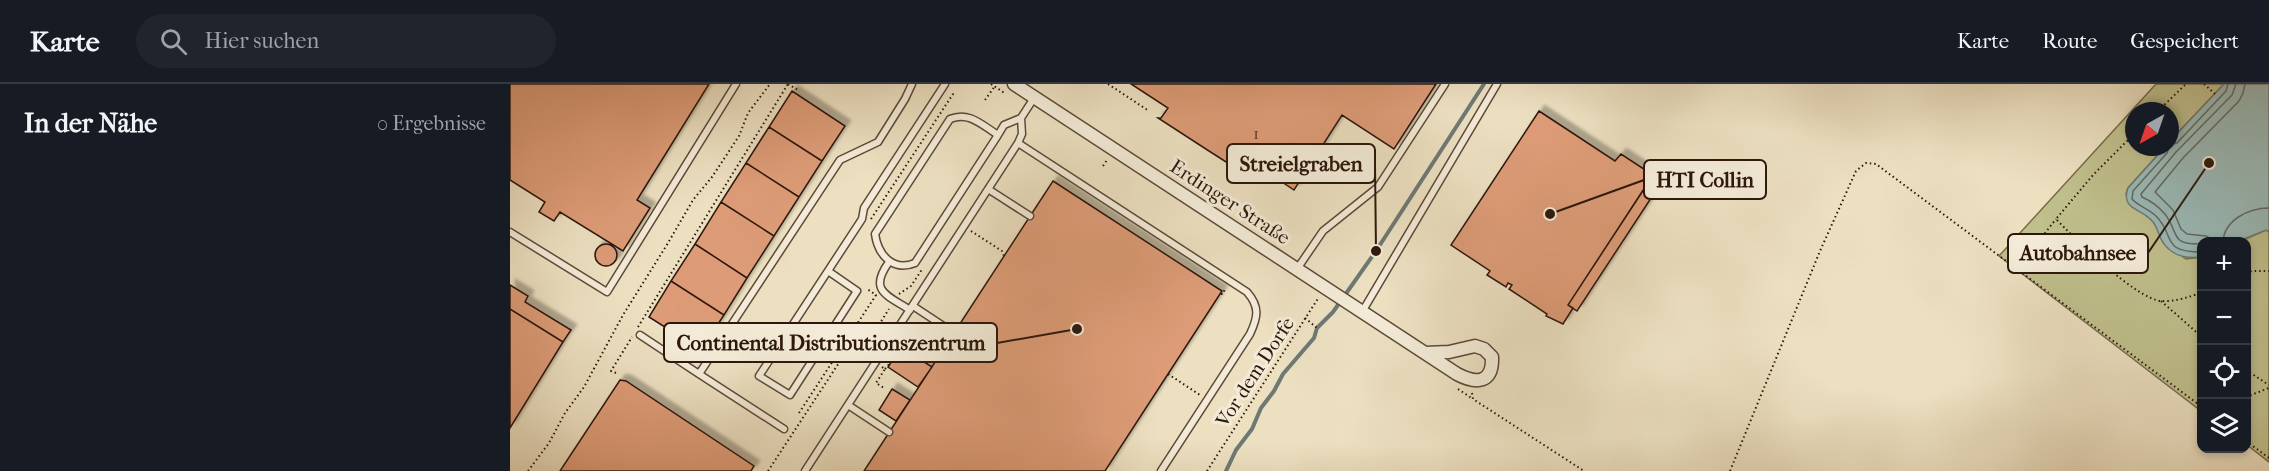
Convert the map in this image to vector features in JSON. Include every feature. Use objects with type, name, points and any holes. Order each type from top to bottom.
[{"type":"street","name":"Erdinger Straße","points":[[1020,86],[1362,312],[1471,381]]},
{"type":"street","points":[[1425,353],[1449,352],[1475,346],[1485,349],[1492,357],[1489,373],[1482,380],[1471,381]]},
{"type":"lane","points":[[510,232],[607,292],[736,84]]},
{"type":"lane","points":[[699,374],[840,160],[878,142],[912,84]]},
{"type":"lane","points":[[828,271],[858,291],[790,395],[759,376],[862,219],[864,207],[945,84]]},
{"type":"lane","points":[[1297,269],[1323,231],[1378,187],[1445,84]]},
{"type":"lane","points":[[1362,312],[1497,84]]},
{"type":"lane","points":[[998,135],[969,116],[950,119],[875,234],[881,254],[888,262],[906,266],[915,263],[998,135],[1004,125],[1021,118],[1035,98]]},
{"type":"lane","points":[[805,471],[1018,143],[1022,134],[1021,118]]},
{"type":"lane","points":[[1018,143],[1247,292],[1255,301],[1258,311],[1250,334],[1161,471]]},
{"type":"lane","points":[[988,189],[1030,216]]},
{"type":"lane","points":[[888,262],[880,274],[879,283],[882,291],[954,333]]},
{"type":"lane","points":[[640,335],[784,429]]},
{"type":"lane","points":[[848,405],[889,432]]},
{"type":"path","points":[[528,471],[584,387],[623,315],[693,200],[712,177],[739,135],[748,113],[770,84]]},
{"type":"path","points":[[616,373],[611,371],[788,84],[798,90]]},
{"type":"path","points":[[1108,84],[1149,111]]},
{"type":"path","points":[[2167,102],[2186,84]]},
{"type":"path","points":[[2204,84],[2215,94]]},
{"type":"path","points":[[985,100],[995,86]]},
{"type":"path","points":[[2017,269],[2093,175],[2125,143]]},
{"type":"path","points":[[1103,166],[1107,160]]},
{"type":"path","points":[[1730,471],[1820,251],[1856,171],[1866,163],[1876,164],[2197,403]]},
{"type":"path","points":[[2056,219],[2080,244],[2135,288],[2160,301],[2197,333]]},
{"type":"path","points":[[1002,250],[1004,256]]},
{"type":"path","points":[[2251,273],[2269,271]]},
{"type":"path","name":"Vor dem Dorfe","points":[[1207,471],[1305,318],[1328,289]]},
{"type":"path","points":[[2160,301],[2197,293]]},
{"type":"path","points":[[1305,318],[1317,328]]},
{"type":"path","points":[[845,342],[861,353]]},
{"type":"path","points":[[768,471],[850,346]]},
{"type":"path","points":[[885,369],[893,356],[895,357]]},
{"type":"path","points":[[2251,373],[2269,386],[2251,395]]},
{"type":"path","points":[[1168,374],[1208,399]]},
{"type":"path","points":[[1471,381],[1473,399],[1584,471]]},
{"type":"path","points":[[2251,444],[2269,458]]},
{"type":"green space","points":[[2156,84],[2224,84],[2179,132],[2179,102],[2140,102]]},
{"type":"green space","points":[[2125,118],[2125,156],[2157,156],[2128,188],[2126,194],[2132,207],[2155,223],[2163,242],[2186,259],[2197,258],[2197,408],[1999,256]]},
{"type":"green space","points":[[2266,230],[2269,232],[2269,462],[2251,448],[2250,237]]},
{"type":"water","points":[[2224,84],[2269,84],[2269,232],[2266,230],[2249,237],[2197,237],[2197,257],[2178,255],[2168,249],[2153,222],[2129,205],[2126,195],[2128,188],[2157,156],[2179,156],[2179,132]]},
{"type":"building","points":[[510,84],[709,84],[637,200],[650,208],[623,251],[560,212],[554,221],[539,212],[545,202],[510,180]]},
{"type":"building","points":[[1131,84],[1436,84],[1394,149],[1342,115],[1294,190],[1264,170],[1257,180],[1259,183],[1158,118],[1161,118],[1168,108]]},
{"type":"building","points":[[792,91],[845,126],[822,161],[769,127]]},
{"type":"building","points":[[1539,111],[1615,161],[1621,154],[1653,175],[1568,305],[1573,308],[1563,324],[1546,316],[1547,314],[1509,289],[1512,285],[1508,283],[1506,287],[1487,275],[1490,271],[1451,245]]},
{"type":"building","points":[[769,127],[822,161],[799,197],[746,163]]},
{"type":"building","points":[[746,163],[799,197],[774,236],[721,202]]},
{"type":"building","points":[[1053,181],[1222,291],[1105,471],[864,471]]},
{"type":"building","points":[[1648,183],[1657,189],[1577,311],[1568,305]]},
{"type":"building","points":[[721,202],[774,236],[747,278],[695,244]]},
{"type":"building","points":[[602,244],[610,244],[617,251],[617,259],[610,266],[602,266],[595,259],[595,251]]},
{"type":"building","points":[[695,244],[747,278],[724,315],[671,281]]},
{"type":"building","points":[[671,281],[724,315],[701,350],[649,317]]},
{"type":"building","points":[[510,285],[528,296],[525,302],[571,330],[563,342],[510,309]]},
{"type":"building","points":[[510,309],[563,342],[510,428]]},
{"type":"building","points":[[901,347],[932,367],[918,387],[888,367]]},
{"type":"building","points":[[620,380],[626,381],[754,466],[751,471],[560,471]]},
{"type":"building","points":[[892,389],[910,400],[896,421],[879,410]]},
{"type":"waterway","points":[[1226,471],[1236,450],[1252,429],[1261,408],[1283,374],[1314,338],[1317,328],[1333,312],[1376,251],[1484,84]]},
{"type":"place","name":"Autobahnsee","points":[[2209,163]]},
{"type":"place","name":"HTI Collin","points":[[1550,214]]},
{"type":"place","name":"Streielgraben","points":[[1376,251]]},
{"type":"place","name":"Continental Distributionszentrum","points":[[1077,329]]}]
